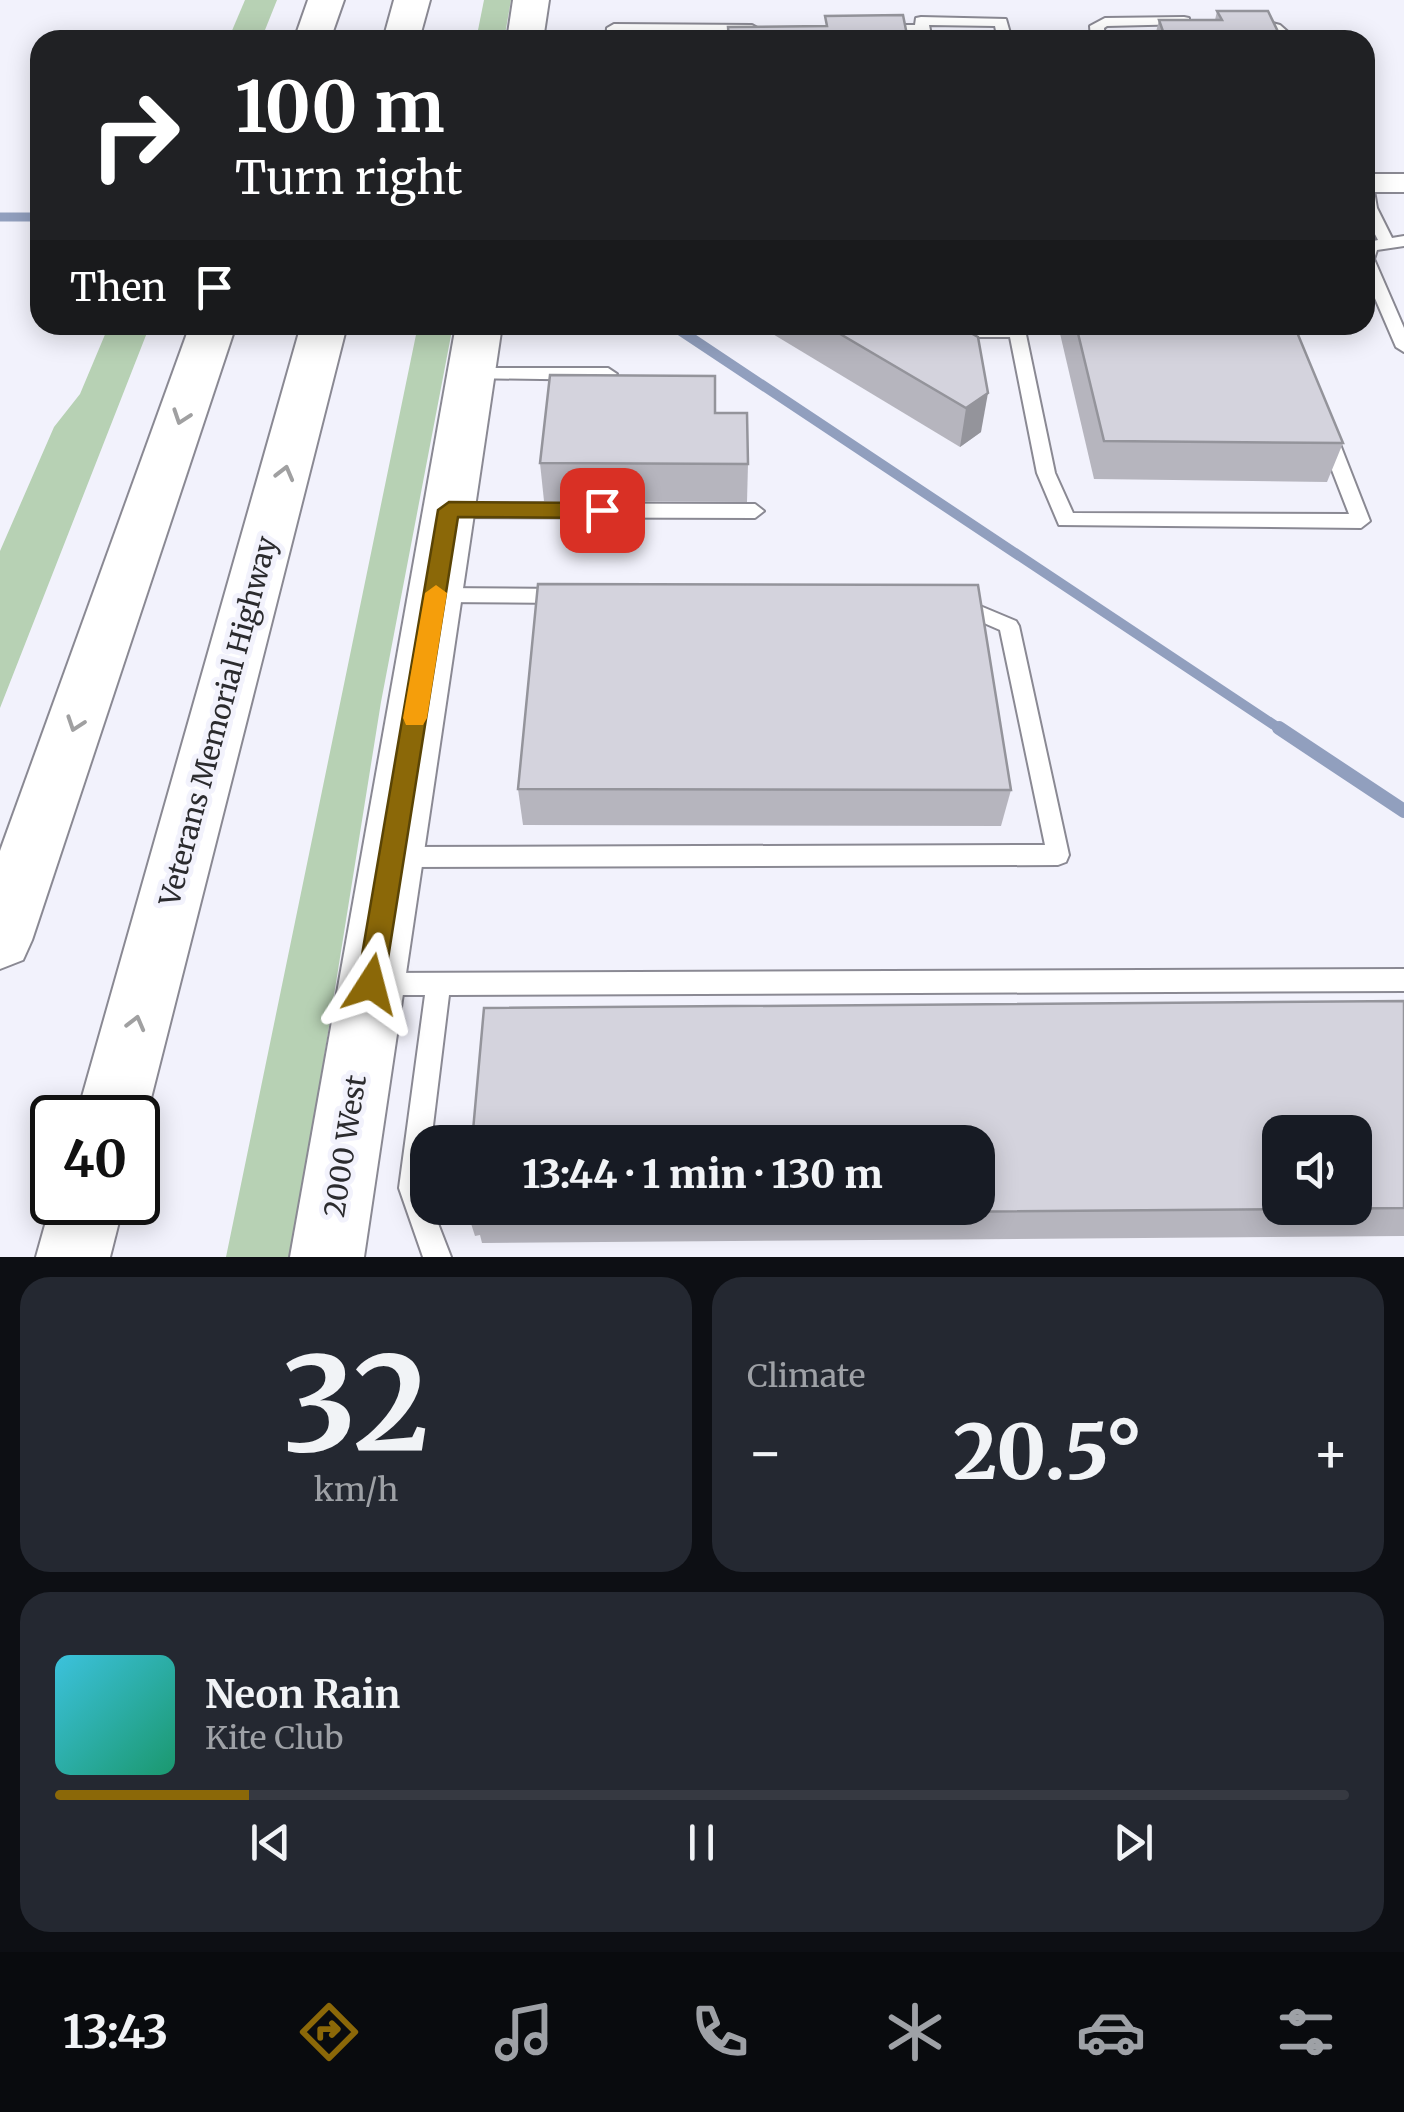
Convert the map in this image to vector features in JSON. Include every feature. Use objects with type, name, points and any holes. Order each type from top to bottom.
[{"type":"main road","points":[[316,30],[326,0]]},
{"type":"main road","points":[[404,30],[412,0]]},
{"type":"main road","points":[[526,30],[531,0]]},
{"type":"main road","points":[[0,940],[210,335]]},
{"type":"main road","name":"Veterans Memorial Highway","points":[[116,1095],[321,335]]},
{"type":"main road","name":"2000 West","points":[[327,1257],[475,349]]},
{"type":"main road","points":[[73,1257],[82,1225]]},
{"type":"street","points":[[1375,181],[1404,183]]},
{"type":"lane","points":[[923,30],[921,21],[1001,22],[1003,30]]},
{"type":"lane","points":[[1097,30],[1105,22],[1204,21]]},
{"type":"lane","points":[[1243,21],[1278,30]]},
{"type":"lane","points":[[614,30],[768,29]]},
{"type":"lane","points":[[865,29],[877,30]]},
{"type":"lane","points":[[1375,219],[1386,240]]},
{"type":"lane","points":[[1375,244],[1404,240]]},
{"type":"lane","points":[[1375,280],[1404,347]]},
{"type":"lane","points":[[1018,335],[1046,473],[1066,520],[1362,521],[1319,414]]},
{"type":"lane","points":[[475,349],[608,374]]},
{"type":"lane","points":[[449,510],[755,512]]},
{"type":"lane","points":[[436,595],[593,596]]},
{"type":"lane","points":[[391,857],[1058,855],[1010,626],[946,598]]},
{"type":"lane","points":[[371,984],[1404,980]]},
{"type":"lane","points":[[437,1257],[412,1188],[438,984]]},
{"type":"green space","points":[[245,0],[277,0],[265,30],[232,30]]},
{"type":"green space","points":[[484,0],[511,0],[506,30],[478,30]]},
{"type":"green space","points":[[105,335],[146,335],[0,708],[0,551],[54,427],[80,394]]},
{"type":"green space","points":[[416,335],[451,335],[381,702],[292,1257],[226,1257]]},
{"type":"building","points":[[1217,11],[1268,11],[1277,30],[1162,30],[1159,20],[1222,20]]},
{"type":"building","points":[[903,15],[906,30],[728,30],[728,27],[827,26],[825,16]]},
{"type":"building","points":[[842,335],[978,337],[988,393],[966,408]]},
{"type":"building","points":[[1078,335],[1298,335],[1343,443],[1104,441]]},
{"type":"building","points":[[550,375],[715,376],[715,413],[747,413],[748,464],[540,463]]},
{"type":"building","points":[[538,584],[978,585],[1011,790],[518,789]]},
{"type":"building","points":[[1404,1001],[1404,1208],[1372,1208],[1372,1115],[1262,1115],[1262,1209],[995,1212],[995,1125],[474,1125],[484,1008]]},
{"type":"waterway","points":[[0,217],[30,217]]},
{"type":"waterway","points":[[687,335],[1283,731]]},
{"type":"waterway","points":[[1279,728],[1404,811]]},
{"type":"slow traffic","points":[[415,718],[436,593]]},
{"type":"route","points":[[371,984],[449,510],[602,510]]}]
